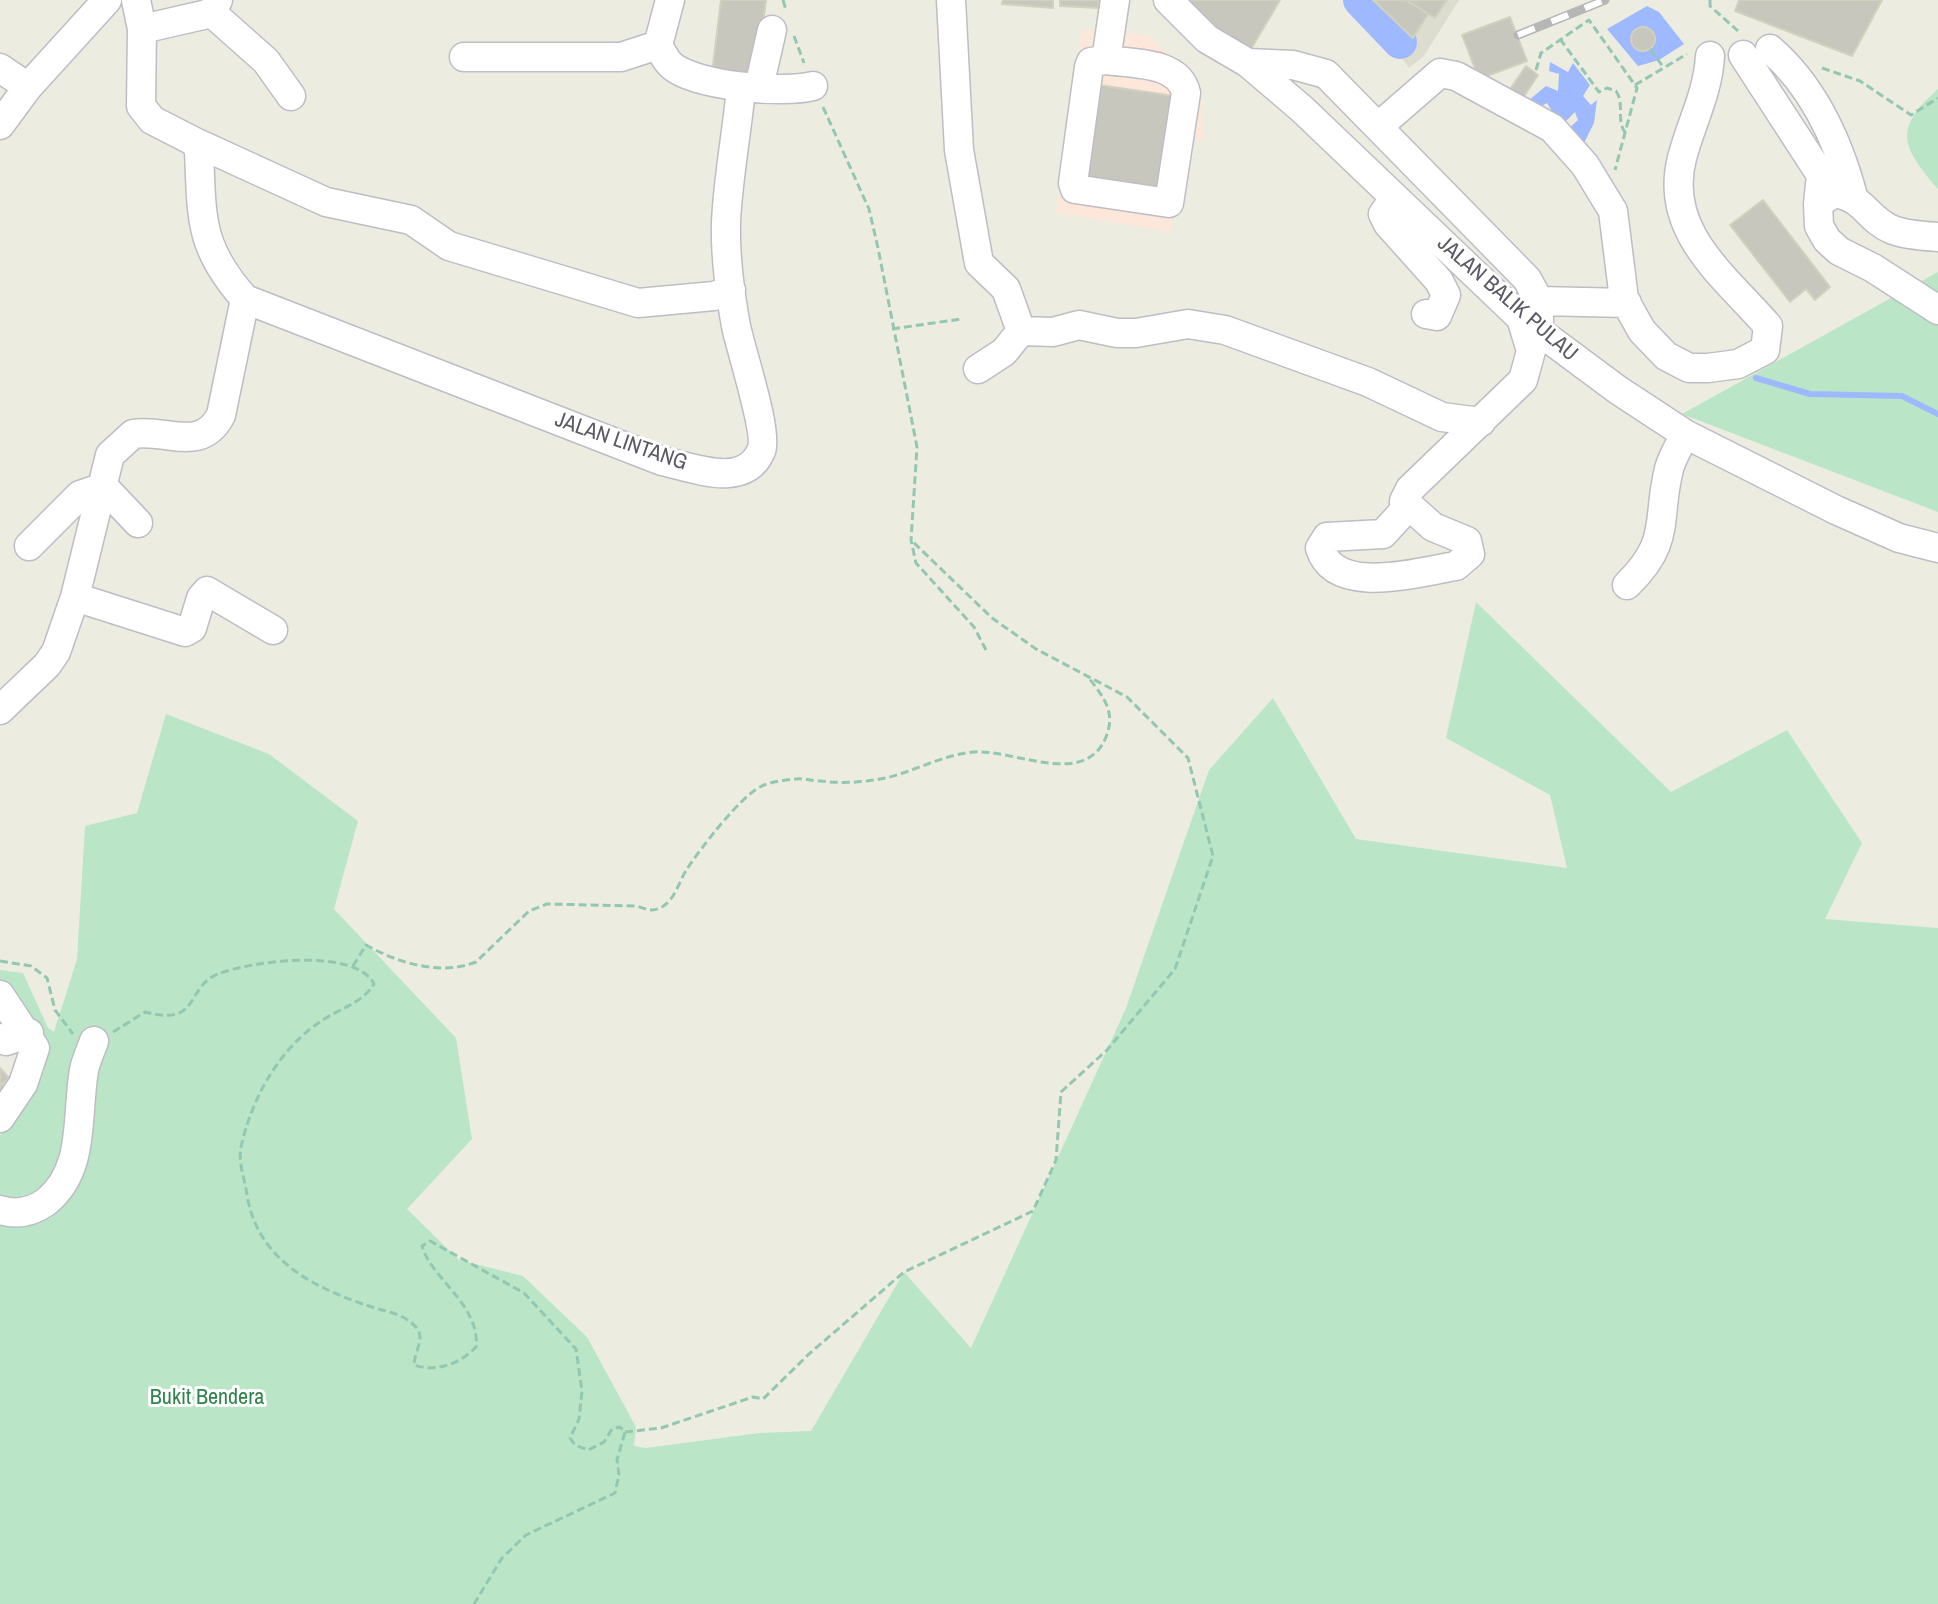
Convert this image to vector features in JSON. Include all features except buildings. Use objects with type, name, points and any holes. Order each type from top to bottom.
[{"type":"street","points":[[0,125],[28,87],[107,0]]},
{"type":"street","points":[[136,0],[142,29],[141,106],[146,115],[195,142],[326,202],[403,218],[449,246],[638,303],[714,296],[731,290]]},
{"type":"street","points":[[670,0],[658,45],[673,68],[750,88],[785,91],[813,86]]},
{"type":"street","points":[[951,0],[959,150],[979,263],[1006,289],[1021,331]]},
{"type":"street","points":[[1106,60],[1115,0]]},
{"type":"street","name":"JALAN BALIK PULAU","points":[[1168,0],[1207,39],[1248,63],[1395,198],[1618,390],[1685,434],[1836,510],[1899,538],[1938,548]]},
{"type":"street","points":[[142,29],[215,7],[266,61],[291,96]]},
{"type":"street","name":"JALAN LINTANG","points":[[245,299],[662,461],[728,474],[746,467],[761,451],[765,431],[753,403],[731,290],[726,222],[750,88],[785,28]]},
{"type":"street","points":[[464,57],[621,57],[658,45]]},
{"type":"street","points":[[1938,237],[1893,230],[1869,214],[1853,196],[1839,149],[1823,115],[1792,69],[1757,52],[1821,175],[1819,226],[1833,246],[1938,310]]},
{"type":"street","points":[[1379,126],[1430,81],[1456,76],[1552,128],[1585,165],[1613,211],[1627,303],[1642,331],[1666,356],[1689,368],[1738,364],[1765,350],[1768,326],[1694,245],[1678,199],[1682,160],[1709,80],[1699,54]]},
{"type":"street","points":[[1106,60],[1167,70],[1184,84],[1186,93],[1169,203],[1075,189],[1089,67],[1091,62],[1106,60]]},
{"type":"street","points":[[1248,63],[1293,65],[1326,74],[1527,279],[1533,316],[1531,351],[1523,380],[1410,489],[1404,501],[1404,511],[1383,534],[1327,537],[1320,548],[1323,560],[1335,571],[1365,579],[1464,562],[1470,554],[1467,541],[1433,527],[1404,501]]},
{"type":"street","points":[[0,68],[28,87]]},
{"type":"street","points":[[0,710],[47,665],[56,652],[75,597],[110,455],[133,434],[188,439],[216,426],[221,415],[245,299],[218,264],[206,237],[199,212],[199,151],[195,142]]},
{"type":"street","points":[[1818,204],[1834,193],[1853,196]]},
{"type":"street","points":[[1395,198],[1383,214],[1388,224],[1439,281],[1446,295],[1437,316],[1426,314]]},
{"type":"street","points":[[1533,316],[1627,303]]},
{"type":"street","points":[[1021,331],[1053,332],[1079,325],[1117,333],[1136,333],[1188,324],[1225,330],[1368,382],[1442,417],[1481,422]]},
{"type":"street","points":[[978,369],[1004,352],[1021,331]]},
{"type":"street","points":[[1627,585],[1649,563],[1664,523],[1670,468],[1685,434]]},
{"type":"street","points":[[104,487],[138,523]]},
{"type":"street","points":[[29,546],[80,495],[104,487]]},
{"type":"street","points":[[75,597],[185,632],[192,628],[202,595],[207,591],[273,630]]},
{"type":"street","points":[[0,995],[29,1033],[35,1048],[33,1061],[0,1118]]},
{"type":"street","points":[[0,1038],[6,1041],[29,1033]]},
{"type":"street","points":[[0,1210],[14,1215],[39,1207],[62,1189],[76,1153],[84,1069],[94,1041]]},
{"type":"path","points":[[783,0],[785,28],[869,209],[917,447],[911,540],[916,563],[974,627],[986,650]]},
{"type":"path","points":[[1707,0],[1710,6]]},
{"type":"path","points":[[1536,70],[1541,53],[1589,20],[1635,85],[1615,169],[1617,181]]},
{"type":"path","points":[[1559,38],[1599,92],[1607,88],[1616,91],[1620,97],[1621,126],[1625,132]]},
{"type":"path","points":[[1650,49],[1664,68]]},
{"type":"path","points":[[1635,85],[1664,68],[1699,54]]},
{"type":"path","points":[[892,329],[961,319]]},
{"type":"path","points":[[625,1432],[661,1428],[753,1397],[763,1399],[809,1354],[904,1272],[1033,1211],[1056,1160],[1061,1092],[1107,1050],[1175,969],[1213,856],[1188,758],[1127,697],[1036,649],[992,618],[911,540]]},
{"type":"path","points":[[353,966],[366,945],[415,964],[446,969],[465,966],[476,962],[529,911],[547,904],[637,906],[651,911],[662,908],[671,899],[688,867],[761,786],[799,778],[837,782],[878,780],[956,754],[977,752],[1078,764],[1089,760],[1104,744],[1111,726],[1108,705],[1086,674]]},
{"type":"path","points":[[0,961],[31,966],[47,978],[55,1010],[71,1033],[94,1041],[145,1012],[159,1016],[177,1014],[192,1005],[214,975],[229,970],[302,959],[353,966],[369,974],[374,984],[367,995],[323,1019],[300,1040],[263,1084],[240,1162],[256,1229],[269,1251],[290,1269],[338,1296],[405,1318],[418,1329],[420,1338],[414,1365],[423,1368],[454,1364],[476,1347],[478,1333],[451,1284],[425,1257],[422,1246],[430,1241],[457,1252],[484,1272],[524,1293],[576,1349],[582,1391],[579,1419],[570,1438],[575,1445],[588,1450],[604,1442],[612,1429],[620,1427],[625,1432]]},
{"type":"path","points":[[474,1604],[502,1558],[526,1535],[615,1493],[617,1460],[625,1432]]},
{"type":"shaded area","points":[[1373,0],[1459,0],[1424,56],[1409,68],[1394,47],[1408,34]]},
{"type":"shaded area","points":[[1082,30],[1148,35],[1200,85],[1204,141],[1186,138],[1171,232],[1056,213]]},
{"type":"green space","points":[[1938,89],[1938,189],[1916,161],[1907,138],[1914,115]]},
{"type":"green space","points":[[1938,272],[1938,512],[1682,414]]},
{"type":"green space","name":"Bukit Bendera","points":[[1476,602],[1671,792],[1787,730],[1862,843],[1825,919],[1938,928],[1938,1604],[0,1604],[0,1135],[11,1126],[43,1043],[0,991],[0,970],[23,973],[48,1028],[54,1032],[77,959],[85,826],[137,813],[166,714],[269,754],[358,821],[334,909],[456,1038],[472,1139],[407,1209],[459,1260],[523,1276],[587,1337],[636,1427],[634,1446],[646,1448],[759,1433],[811,1431],[904,1272],[971,1348],[1126,1008],[1209,770],[1273,698],[1356,839],[1567,868],[1550,795],[1446,738]]},
{"type":"water","points":[[1647,6],[1659,12],[1684,44],[1659,60],[1638,66],[1607,29]]},
{"type":"water","points":[[1550,62],[1568,72],[1573,63],[1590,85],[1583,96],[1591,105],[1597,100],[1594,123],[1582,147],[1568,129],[1578,120],[1575,112],[1563,124],[1550,115],[1552,111],[1547,103],[1538,108],[1529,100],[1546,86],[1558,91],[1559,74],[1549,71]]},
{"type":"waterway","points":[[1360,0],[1400,42]]},
{"type":"waterway","points":[[1756,378],[1810,394],[1902,396],[1938,414]]},
{"type":"railway","points":[[1518,35],[1605,0]]}]
